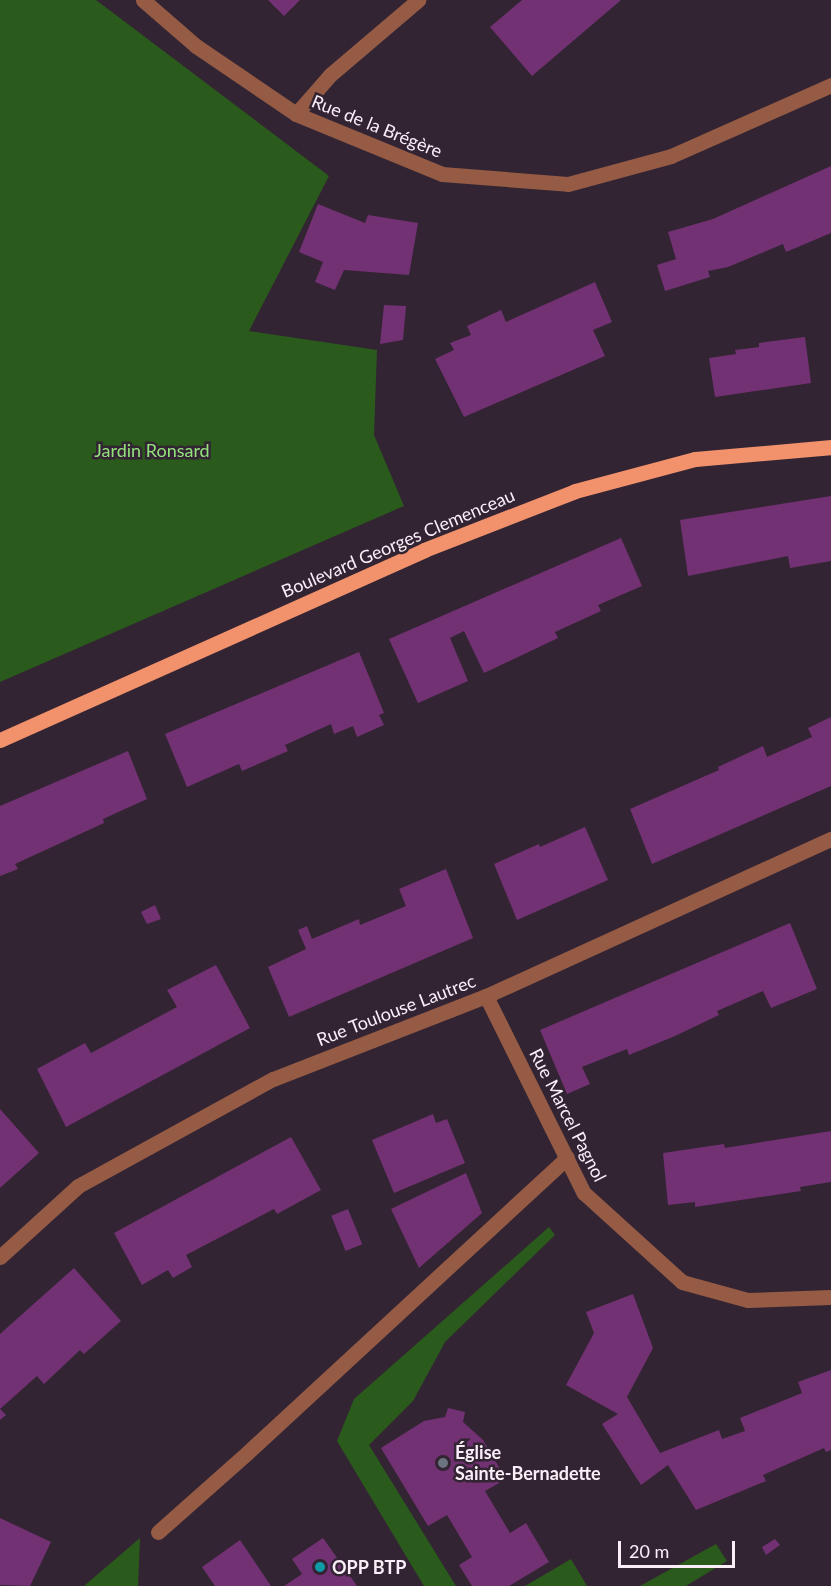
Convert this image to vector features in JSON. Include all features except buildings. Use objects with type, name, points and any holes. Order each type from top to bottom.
[{"type":"main road","name":"Boulevard Georges Clemenceau","points":[[0,740],[424,550],[574,491],[694,459],[831,447]]},
{"type":"street","name":"Rue de la Brégère","points":[[143,0],[196,46],[296,114],[442,174],[568,184],[671,156],[831,85]]},
{"type":"street","points":[[296,114],[330,75],[418,0]]},
{"type":"street","name":"Rue Toulouse Lautrec","points":[[0,1257],[78,1186],[273,1079],[486,996],[831,839]]},
{"type":"street","name":"Rue Marcel Pagnol","points":[[486,996],[584,1193],[682,1282],[748,1300],[831,1297]]},
{"type":"street","points":[[158,1532],[567,1158]]},
{"type":"green space","name":"Jardin Ronsard","points":[[0,0],[96,0],[329,176],[249,331],[377,350],[374,435],[404,506],[0,682]]},
{"type":"green space","points":[[549,1227],[555,1235],[445,1342],[413,1401],[369,1445],[456,1586],[424,1586],[337,1441],[354,1399]]},
{"type":"green space","points":[[140,1538],[138,1586],[84,1586]]},
{"type":"green space","points":[[716,1544],[727,1561],[686,1586],[640,1586]]},
{"type":"green space","points":[[571,1559],[587,1586],[525,1586]]},
{"type":"place","name":"Église Sainte-Bernadette","points":[[443,1463]]},
{"type":"place","name":"OPP BTP","points":[[320,1567]]}]
